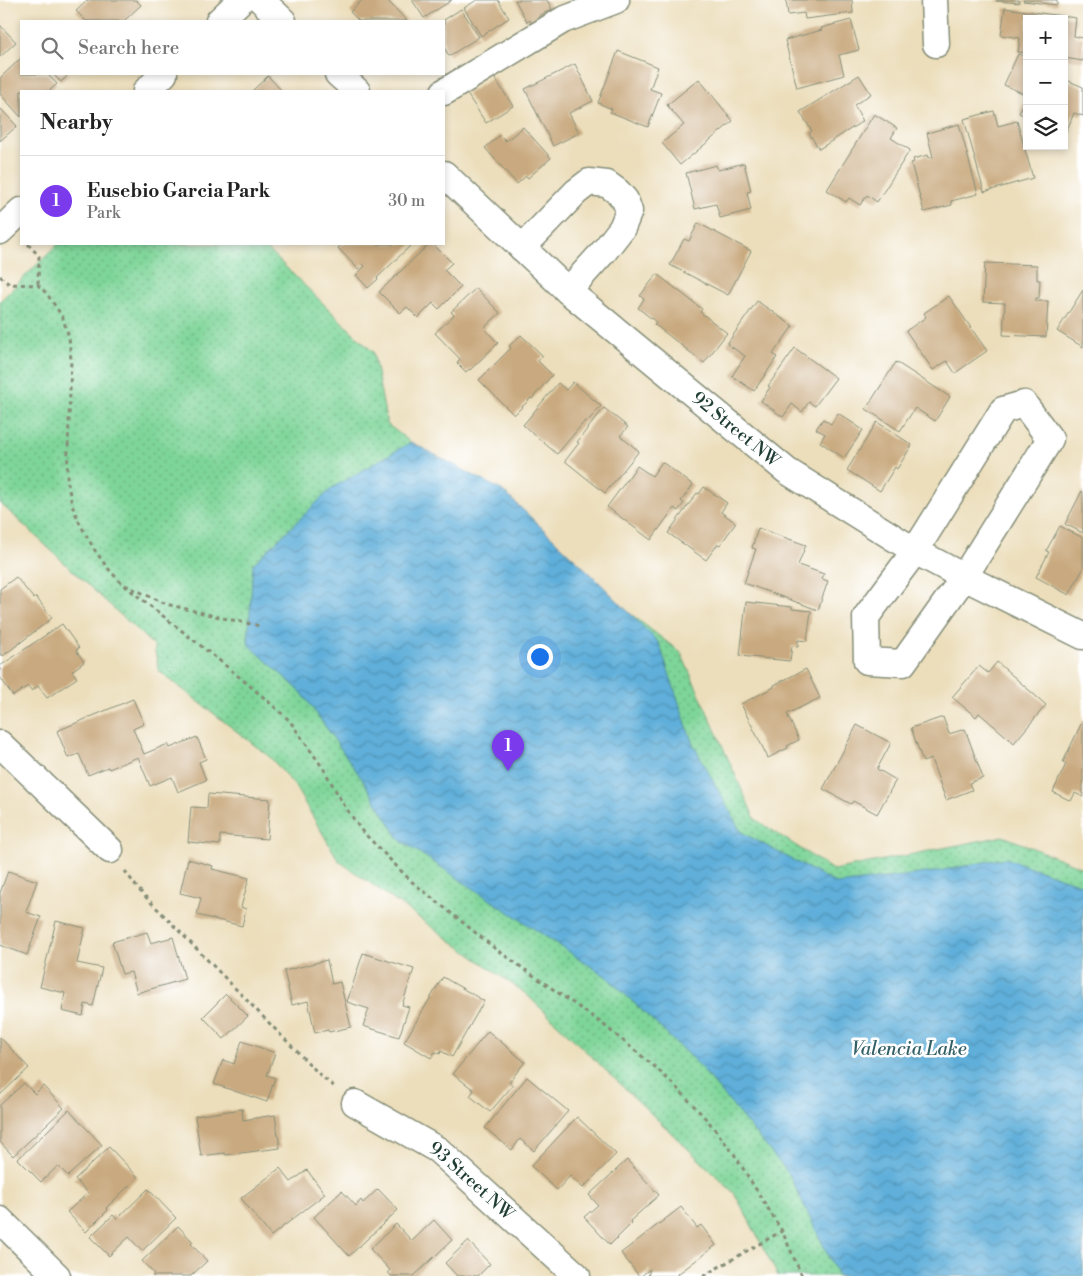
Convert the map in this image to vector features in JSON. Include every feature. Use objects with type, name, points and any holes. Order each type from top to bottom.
[{"type":"street","points":[[220,20],[241,0]]},
{"type":"street","points":[[261,0],[282,20]]},
{"type":"street","points":[[445,91],[563,20],[616,0]]},
{"type":"street","points":[[934,0],[936,44]]},
{"type":"street","points":[[147,90],[163,75]]},
{"type":"street","points":[[339,75],[356,90]]},
{"type":"street","name":"92 Street NW","points":[[445,175],[568,291],[787,471],[915,550],[964,577],[1083,636]]},
{"type":"street","points":[[522,248],[576,192],[590,182],[607,184],[618,192],[625,200],[629,211],[622,228],[568,291]]},
{"type":"street","points":[[0,231],[20,212]]},
{"type":"street","points":[[1024,404],[1050,439],[964,577],[903,663],[867,661],[866,617],[915,550],[1002,410],[1024,404]]},
{"type":"street","points":[[0,744],[110,850]]},
{"type":"street","name":"93 Street NW","points":[[355,1102],[438,1150],[577,1276]]},
{"type":"street","points":[[0,1220],[57,1276]]},
{"type":"path","points":[[29,245],[39,256],[38,285]]},
{"type":"path","points":[[0,276],[9,284],[38,285],[47,294],[62,316],[69,337],[71,360],[67,479],[72,505],[80,524],[106,566],[120,582],[220,661],[289,720],[361,830],[411,881],[496,950],[600,1022],[654,1066],[681,1092],[734,1154],[782,1231],[802,1276]]},
{"type":"path","points":[[120,582],[166,604],[260,626]]},
{"type":"path","points":[[110,850],[138,889],[321,1076],[355,1102]]},
{"type":"path","points":[[703,1276],[782,1231]]},
{"type":"green space","name":"Valencia Lake","points":[[57,245],[263,245],[373,352],[387,424],[681,653],[755,819],[833,870],[1003,836],[1083,868],[1083,1276],[778,1276],[735,1194],[526,994],[339,861],[294,785],[271,758],[159,671],[154,646],[0,503],[0,301]]},
{"type":"water","name":"Valencia Lake","points":[[411,442],[503,491],[595,578],[659,643],[692,742],[741,832],[837,884],[934,872],[1005,858],[1083,885],[1083,1276],[838,1276],[789,1174],[698,1064],[607,977],[400,840],[362,779],[302,693],[248,644],[253,564],[332,488]]},
{"type":"building","points":[[88,0],[136,0],[141,5],[125,20],[85,20],[76,11]]},
{"type":"building","points":[[362,0],[387,0],[406,20],[358,20],[350,12]]},
{"type":"building","points":[[412,0],[452,0],[424,18]]},
{"type":"building","points":[[477,0],[498,0],[509,18],[481,36],[464,8]]},
{"type":"building","points":[[515,0],[547,0],[552,9],[531,23],[530,20],[527,22]]},
{"type":"building","points":[[786,0],[852,0],[853,13],[805,19],[804,13],[788,15]]},
{"type":"building","points":[[1019,0],[1019,3],[996,1]]},
{"type":"building","points":[[1057,0],[1057,5],[1023,1]]},
{"type":"building","points":[[1005,8],[1055,15],[1023,15],[1023,53],[1018,52],[1020,38],[1001,35]]},
{"type":"building","points":[[461,9],[479,37],[449,56],[445,49],[444,20]]},
{"type":"building","points":[[1068,17],[1076,18],[1074,36],[1083,38],[1083,61],[1068,59]]},
{"type":"building","points":[[851,20],[859,50],[839,55],[844,75],[797,88],[785,40]]},
{"type":"building","points":[[0,25],[16,42],[0,57]]},
{"type":"building","points":[[618,51],[658,67],[650,89],[661,93],[648,127],[610,112],[612,109],[598,103]]},
{"type":"building","points":[[1018,54],[1023,56],[1023,93],[1004,85]]},
{"type":"building","points":[[20,59],[20,75],[48,75],[57,84],[50,90],[20,90],[20,116],[0,94],[0,78]]},
{"type":"building","points":[[575,64],[593,101],[569,113],[579,133],[553,146],[525,89]]},
{"type":"building","points":[[54,75],[68,75],[61,82]]},
{"type":"building","points":[[859,75],[871,94],[854,105],[863,121],[819,149],[809,133],[812,131],[800,112]]},
{"type":"building","points":[[268,76],[281,90],[253,90]]},
{"type":"building","points":[[494,77],[513,106],[486,123],[467,94]]},
{"type":"building","points":[[699,79],[733,121],[680,165],[662,143],[684,125],[667,105]]},
{"type":"building","points":[[1068,81],[1083,87],[1083,116],[1074,113],[1068,127]]},
{"type":"building","points":[[1023,104],[1023,115],[1019,113]]},
{"type":"building","points":[[0,108],[17,126],[0,141]]},
{"type":"building","points":[[994,111],[998,126],[1017,121],[1023,142],[1023,150],[1025,150],[1033,178],[984,192],[964,119]]},
{"type":"building","points":[[874,114],[897,128],[891,138],[910,150],[877,202],[867,195],[860,205],[849,198],[846,202],[827,190]]},
{"type":"building","points":[[959,124],[978,194],[951,201],[952,205],[924,212],[911,163],[914,162],[913,159],[928,155],[929,158],[933,157],[927,133]]},
{"type":"building","points":[[523,127],[551,158],[528,178],[526,176],[517,184],[485,148],[500,135],[506,141]]},
{"type":"building","points":[[744,163],[751,191],[747,192],[751,210],[720,218],[716,204],[695,209],[686,173],[716,165],[718,170]]},
{"type":"building","points":[[698,223],[751,251],[728,295],[670,265],[684,239],[689,241]]},
{"type":"building","points":[[341,245],[411,245],[368,288],[356,275],[365,266],[363,264],[358,269],[338,248]]},
{"type":"building","points":[[428,245],[434,245],[452,263],[444,270],[461,287],[439,309],[433,303],[418,318],[407,307],[400,313],[379,292]]},
{"type":"building","points":[[985,263],[1037,265],[1037,280],[1040,280],[1039,298],[1036,298],[1036,301],[1048,301],[1046,337],[1003,335],[1005,303],[983,302]]},
{"type":"building","points":[[657,274],[702,309],[700,312],[727,333],[704,363],[654,324],[656,322],[638,308],[644,299],[640,296]]},
{"type":"building","points":[[476,288],[500,313],[484,328],[498,343],[466,372],[457,363],[460,359],[435,333],[454,315],[451,312]]},
{"type":"building","points":[[1083,290],[1083,347],[1057,331]]},
{"type":"building","points":[[949,296],[987,351],[955,373],[947,361],[933,370],[906,331],[926,317],[924,313]]},
{"type":"building","points":[[757,301],[793,326],[773,354],[777,357],[754,391],[732,376],[745,356],[727,344]]},
{"type":"building","points":[[521,335],[543,356],[538,361],[552,375],[532,399],[514,415],[479,380],[511,348],[509,346]]},
{"type":"building","points":[[795,348],[836,378],[815,406],[809,402],[802,412],[792,404],[783,417],[761,401],[770,387],[768,386]]},
{"type":"building","points":[[896,362],[950,397],[935,421],[915,408],[900,431],[866,409]]},
{"type":"building","points":[[573,382],[601,406],[587,422],[585,421],[557,454],[523,425],[558,383],[566,390]]},
{"type":"building","points":[[604,408],[628,427],[620,436],[639,451],[605,493],[565,461],[579,443],[577,442]]},
{"type":"building","points":[[838,413],[863,430],[844,458],[820,442],[825,434],[816,429],[823,419],[831,424]]},
{"type":"building","points":[[877,422],[912,445],[880,491],[847,470]]},
{"type":"building","points":[[662,462],[693,485],[681,501],[684,503],[678,511],[674,508],[651,540],[607,507],[637,466],[652,476]]},
{"type":"building","points":[[704,487],[727,503],[721,512],[736,523],[706,560],[668,533],[697,493],[699,494]]},
{"type":"building","points":[[1083,492],[1083,533],[1065,524]]},
{"type":"building","points":[[1060,526],[1083,538],[1083,569],[1069,595],[1036,577],[1049,552],[1046,551]]},
{"type":"building","points":[[758,528],[806,545],[798,565],[824,574],[822,579],[828,581],[818,610],[744,583],[756,549],[752,548]]},
{"type":"building","points":[[16,577],[34,599],[36,597],[52,618],[3,656],[2,654],[0,655],[0,589]]},
{"type":"building","points":[[746,602],[811,611],[807,641],[798,640],[798,647],[792,646],[790,661],[740,656]]},
{"type":"building","points":[[62,624],[79,648],[76,650],[84,662],[72,671],[77,678],[47,698],[38,686],[32,691],[28,686],[13,696],[0,677],[0,666]]},
{"type":"building","points":[[997,662],[1046,705],[1014,743],[979,713],[976,717],[952,697],[979,666],[988,673]]},
{"type":"building","points":[[806,669],[820,698],[787,714],[799,740],[768,758],[741,704]]},
{"type":"building","points":[[133,699],[144,724],[133,729],[144,754],[168,744],[170,748],[197,737],[206,759],[199,762],[206,780],[178,792],[172,777],[150,786],[138,757],[88,775],[79,754],[68,758],[57,731]]},
{"type":"building","points":[[943,717],[949,734],[965,729],[983,778],[969,783],[972,790],[946,800],[931,759],[923,762],[911,728]]},
{"type":"building","points":[[1083,720],[1083,797],[1075,793],[1071,801],[1053,792],[1066,764],[1063,762]]},
{"type":"building","points":[[857,725],[891,743],[877,769],[896,780],[877,814],[853,801],[851,804],[823,789]]},
{"type":"building","points":[[208,794],[270,799],[267,839],[220,835],[220,845],[188,842],[191,807],[207,808]]},
{"type":"building","points":[[188,859],[213,866],[212,869],[249,878],[241,907],[246,909],[242,926],[197,915],[201,898],[180,893]]},
{"type":"building","points":[[8,871],[37,881],[26,912],[41,917],[27,955],[0,945],[0,893]]},
{"type":"building","points":[[56,921],[85,928],[77,963],[102,968],[93,1006],[85,1004],[83,1016],[62,1011],[65,993],[40,987]]},
{"type":"building","points":[[147,932],[151,943],[173,937],[185,979],[137,993],[131,972],[122,974],[112,942]]},
{"type":"building","points":[[363,953],[414,969],[402,1005],[409,1007],[399,1037],[363,1026],[369,1009],[347,1002]]},
{"type":"building","points":[[327,960],[332,984],[340,982],[351,1027],[315,1033],[308,1001],[292,1005],[284,971]]},
{"type":"building","points":[[443,977],[484,1001],[452,1057],[441,1051],[440,1054],[435,1052],[431,1058],[404,1042]]},
{"type":"building","points":[[226,994],[248,1016],[224,1039],[203,1017]]},
{"type":"building","points":[[488,1031],[525,1062],[509,1082],[513,1085],[490,1112],[470,1096],[474,1090],[453,1074]]},
{"type":"building","points":[[0,1037],[29,1068],[0,1095]]},
{"type":"building","points":[[242,1041],[275,1053],[267,1075],[275,1078],[267,1102],[214,1084],[223,1060],[234,1064]]},
{"type":"building","points":[[527,1077],[568,1111],[534,1151],[520,1139],[512,1150],[485,1128]]},
{"type":"building","points":[[24,1083],[35,1094],[43,1086],[64,1108],[13,1156],[0,1142],[0,1105]]},
{"type":"building","points":[[242,1109],[243,1120],[275,1115],[280,1148],[201,1156],[195,1116]]},
{"type":"building","points":[[69,1110],[102,1145],[68,1176],[58,1166],[41,1182],[18,1159]]},
{"type":"building","points":[[577,1117],[616,1154],[583,1188],[570,1176],[557,1190],[531,1166]]},
{"type":"building","points":[[109,1147],[138,1177],[106,1208],[108,1210],[86,1232],[67,1212],[88,1193],[75,1179]]},
{"type":"building","points":[[627,1160],[659,1195],[630,1221],[632,1223],[610,1245],[584,1217],[598,1205],[589,1195]]},
{"type":"building","points":[[280,1168],[291,1182],[307,1170],[325,1194],[271,1236],[241,1198]]},
{"type":"building","points":[[148,1189],[176,1218],[142,1251],[129,1237],[109,1256],[90,1237],[113,1215],[117,1219]]},
{"type":"building","points":[[378,1189],[398,1210],[349,1256],[314,1217],[342,1191],[356,1206],[361,1200],[363,1203]]},
{"type":"building","points":[[681,1207],[697,1228],[701,1225],[716,1245],[678,1274],[679,1276],[648,1276],[650,1269],[639,1276],[621,1253]]},
{"type":"building","points":[[434,1220],[452,1240],[414,1276],[391,1276],[388,1272],[390,1270],[370,1249],[396,1224],[412,1241]]},
{"type":"building","points":[[178,1226],[207,1261],[191,1276],[152,1276],[154,1274],[142,1261]]},
{"type":"building","points":[[468,1241],[490,1264],[478,1276],[457,1276],[445,1263]]},
{"type":"place","name":"Eusebio Garcia Park","points":[[508,771]]}]
